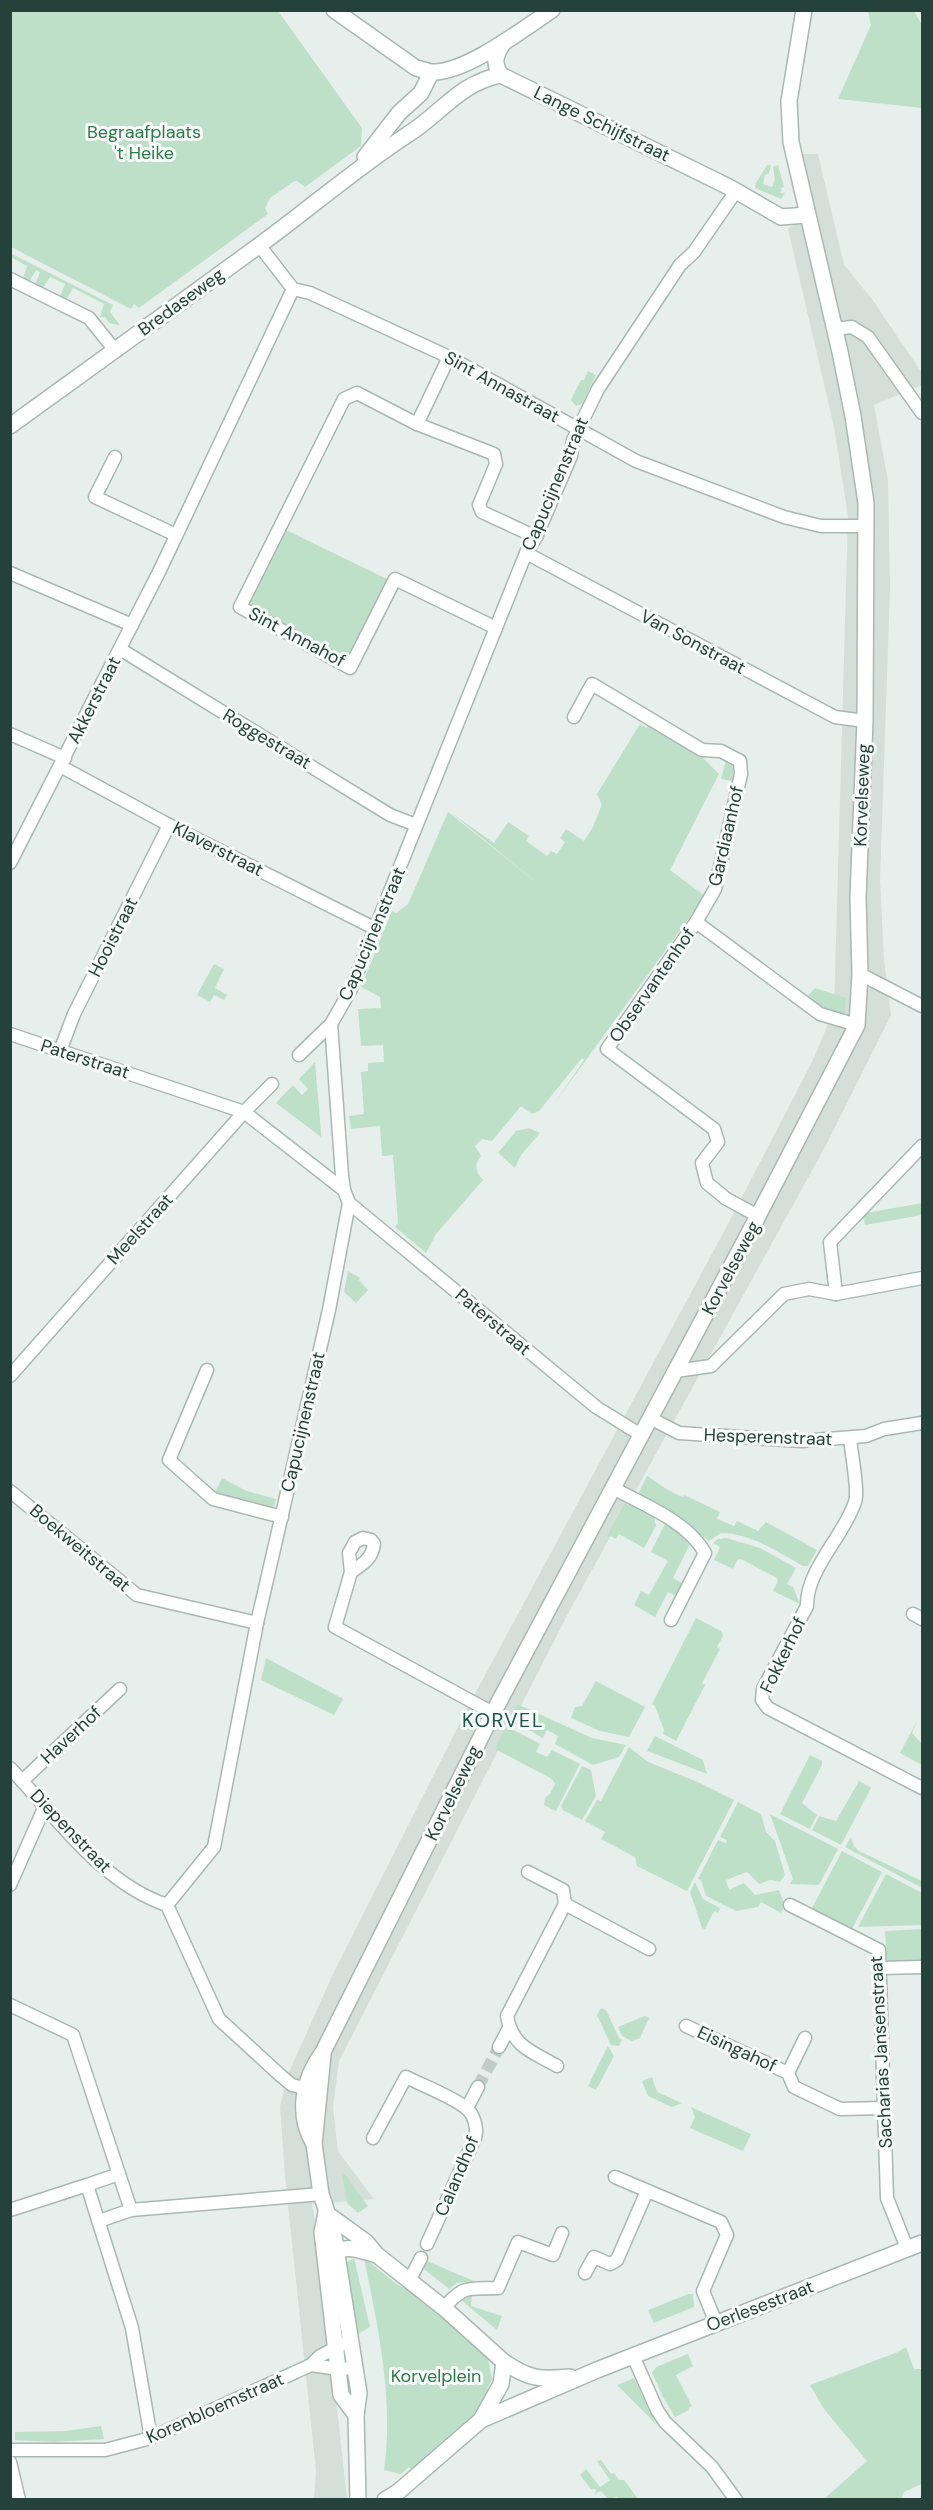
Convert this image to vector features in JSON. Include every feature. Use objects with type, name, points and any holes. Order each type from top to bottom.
[{"type":"street","points":[[342,13],[416,68],[431,73],[456,68],[504,42],[552,10]]},
{"type":"street","name":"Korvelseweg","points":[[312,2090],[323,2052],[493,1713],[676,1371],[857,1025],[860,974],[858,897],[865,721],[867,526],[864,484],[853,416],[792,142],[789,101],[804,10]]},
{"type":"street","points":[[501,75],[495,61],[504,42]]},
{"type":"street","name":"Bredaseweg","points":[[349,175],[399,113],[421,93],[431,73]]},
{"type":"street","name":"Bredaseweg","points":[[10,426],[259,245],[349,175],[397,140],[407,136],[446,102],[484,78],[501,75]]},
{"type":"street","name":"Lange Schijfstraat","points":[[501,75],[736,191],[781,217],[807,215]]},
{"type":"street","points":[[397,140],[417,112],[421,93]]},
{"type":"street","name":"Capucijnenstraat","points":[[331,1024],[350,991],[376,929],[526,553],[536,537],[572,456],[573,440],[605,376],[680,265],[694,252],[736,191]]},
{"type":"street","points":[[259,245],[292,289]]},
{"type":"street","points":[[10,279],[89,318],[114,350]]},
{"type":"street","name":"Sint Annastraat","points":[[292,289],[310,293],[449,357],[636,461],[784,517],[821,526],[867,526]]},
{"type":"street","name":"Akkerstraat","points":[[10,863],[132,625],[292,289]]},
{"type":"street","points":[[834,329],[858,328],[868,337],[922,413]]},
{"type":"street","points":[[417,424],[449,357]]},
{"type":"street","name":"Sint Annahof","points":[[496,628],[395,579],[350,668],[240,607],[344,399],[357,393],[417,424],[494,454],[496,464],[479,505],[482,512],[536,537]]},
{"type":"street","points":[[115,457],[95,497],[176,535]]},
{"type":"street","name":"Van Sonstraat","points":[[526,553],[835,717],[865,721]]},
{"type":"street","points":[[10,573],[132,625]]},
{"type":"street","name":"Roggestraat","points":[[120,649],[390,814],[416,825]]},
{"type":"street","name":"Gardiaanhof","points":[[574,717],[592,684],[702,750],[721,752],[740,761],[741,774],[715,889],[696,922]]},
{"type":"street","name":"Klaverstraat","points":[[10,734],[63,762],[169,825],[376,929]]},
{"type":"street","name":"Hooistraat","points":[[60,1051],[74,1014],[169,825]]},
{"type":"street","points":[[696,922],[813,1009],[835,1020],[857,1025]]},
{"type":"street","name":"Observantenhof","points":[[696,922],[607,1049],[714,1129],[718,1142],[702,1163],[707,1183],[724,1197],[758,1216]]},
{"type":"street","points":[[860,974],[922,1006]]},
{"type":"street","points":[[300,1055],[331,1024]]},
{"type":"street","points":[[331,1024],[344,1190],[350,1203]]},
{"type":"street","name":"Paterstraat","points":[[10,1034],[244,1113],[344,1190]]},
{"type":"street","name":"Meelstraat","points":[[10,1376],[272,1084]]},
{"type":"street","points":[[836,1294],[830,1242],[922,1146]]},
{"type":"street","name":"Capucijnenstraat","points":[[167,1905],[214,1847],[257,1623],[329,1310],[350,1203]]},
{"type":"street","name":"Paterstraat","points":[[350,1203],[596,1407],[641,1435]]},
{"type":"street","points":[[676,1371],[711,1366],[784,1294],[809,1289],[836,1294],[922,1278]]},
{"type":"street","points":[[207,1370],[169,1460],[213,1500],[282,1517]]},
{"type":"street","name":"Hesperenstraat","points":[[650,1418],[680,1433],[802,1441],[866,1436],[884,1429],[922,1423]]},
{"type":"street","name":"Fokkerhof","points":[[850,1438],[856,1500],[814,1576],[807,1593],[807,1606],[763,1689],[762,1700],[768,1708],[922,1788]]},
{"type":"street","points":[[613,1488],[668,1518],[699,1542],[705,1553],[671,1620]]},
{"type":"street","name":"Boekweitstraat","points":[[10,1491],[137,1595],[257,1623]]},
{"type":"street","points":[[351,1572],[335,1627],[493,1713]]},
{"type":"street","name":"Haverhof","points":[[22,1781],[120,1689]]},
{"type":"street","name":"Diepenstraat","points":[[10,1768],[100,1864],[143,1897],[167,1905]]},
{"type":"street","points":[[10,1885],[45,1806]]},
{"type":"street","points":[[528,1872],[563,1890],[565,1904],[507,2016],[509,2028],[517,2042],[557,2066]]},
{"type":"street","points":[[565,1904],[648,1949]]},
{"type":"street","points":[[167,1905],[219,2019],[292,2085],[312,2090],[314,2144],[321,2194],[333,2230],[359,2393],[356,2415],[359,2499]]},
{"type":"street","name":"Sacharias Jansenstraat","points":[[790,1905],[879,1950],[887,2198],[907,2248]]},
{"type":"street","points":[[880,1968],[922,1966]]},
{"type":"street","points":[[10,2005],[73,2035],[131,2210]]},
{"type":"street","name":"Eisingahof","points":[[687,2026],[788,2073],[794,2087],[840,2109],[884,2108]]},
{"type":"street","points":[[499,2047],[509,2028]]},
{"type":"street","name":"Eisingahof","points":[[788,2073],[805,2038]]},
{"type":"street","name":"Calandhof","points":[[374,2138],[406,2077],[467,2108],[477,2130],[475,2138],[427,2244]]},
{"type":"street","name":"Calandhof","points":[[467,2108],[478,2087]]},
{"type":"street","points":[[10,2210],[119,2174]]},
{"type":"street","points":[[615,2177],[721,2222],[727,2235],[703,2291],[716,2323]]},
{"type":"street","points":[[87,2185],[132,2328],[151,2438]]},
{"type":"street","points":[[585,2273],[594,2257],[610,2264],[617,2260],[647,2191]]},
{"type":"street","points":[[99,2221],[131,2210],[321,2194]]},
{"type":"street","points":[[326,2213],[366,2242],[377,2255],[410,2279],[504,2362],[521,2373],[537,2378],[573,2376],[597,2370]]},
{"type":"street","points":[[326,2213],[322,2232],[341,2395],[356,2415]]},
{"type":"street","points":[[444,2308],[456,2294],[464,2289],[498,2288],[518,2242],[553,2255],[562,2233]]},
{"type":"street","name":"Oerlesestraat","points":[[597,2370],[922,2243]]},
{"type":"street","points":[[326,2263],[336,2250],[350,2247],[377,2255]]},
{"type":"street","points":[[410,2279],[421,2258]]},
{"type":"street","name":"Korenbloemstraat","points":[[10,2450],[105,2450],[151,2438],[311,2365],[320,2356],[351,2340]]},
{"type":"street","points":[[633,2356],[657,2410],[665,2422],[712,2467],[736,2499]]},
{"type":"street","points":[[481,2420],[501,2384],[504,2362]]},
{"type":"street","points":[[311,2365],[339,2369],[356,2368]]},
{"type":"street","points":[[385,2499],[398,2492],[481,2420],[597,2370]]},
{"type":"street","points":[[10,2462],[19,2499]]},
{"type":"shaded area","name":"KORVEL","points":[[802,154],[818,154],[844,265],[872,299],[922,373],[922,385],[874,405],[888,481],[890,588],[880,880],[884,960],[891,1015],[825,1147],[571,1608],[339,2061],[333,2107],[338,2151],[374,2199],[312,2204],[320,2251],[347,2499],[314,2499],[316,2471],[285,2176],[280,2106],[289,2072],[334,1972],[470,1703],[728,1224],[813,1060],[834,1010],[848,516],[834,427],[788,229],[813,211]]},
{"type":"green space","name":"Begraafplaats 't Heike","points":[[10,11],[278,11],[362,128],[361,146],[305,187],[297,181],[293,182],[270,198],[265,208],[268,214],[139,308],[134,304],[131,309],[11,247]]},
{"type":"green space","points":[[868,11],[914,11],[922,25],[922,108],[838,99],[871,25]]},
{"type":"green space","points":[[767,165],[771,165],[763,184],[772,187],[775,179],[773,167],[778,165],[784,187],[779,189],[782,189],[780,193],[785,193],[781,199],[755,188]]},
{"type":"green space","points":[[10,253],[113,305],[110,312],[120,325],[109,323],[105,317],[100,317],[104,304],[73,288],[66,300],[60,297],[65,284],[50,277],[43,288],[35,285],[40,272],[36,270],[29,282],[23,279],[27,266],[11,257]]},
{"type":"green space","points":[[588,371],[596,375],[582,404],[576,406],[571,400]]},
{"type":"green space","points":[[284,529],[389,580],[349,661],[246,604]]},
{"type":"green space","points":[[640,724],[646,728],[649,725],[701,756],[719,774],[670,870],[705,896],[554,1104],[584,1060],[582,1058],[539,1111],[532,1114],[521,1106],[492,1141],[482,1139],[475,1146],[481,1156],[476,1165],[477,1171],[483,1180],[436,1234],[426,1253],[395,1227],[398,1223],[393,1155],[382,1156],[380,1126],[351,1129],[349,1116],[364,1114],[361,1072],[368,1071],[368,1063],[384,1062],[383,1045],[361,1046],[358,1009],[381,1008],[380,997],[361,987],[392,911],[396,913],[408,904],[448,812],[546,890],[450,812],[494,843],[508,822],[529,836],[526,841],[547,856],[551,851],[557,854],[565,842],[560,838],[566,829],[584,841],[593,827],[602,804],[597,794]]},
{"type":"green space","points":[[717,754],[730,762],[734,766],[732,781],[721,779],[726,760],[725,762],[718,755],[701,756]]},
{"type":"green space","points":[[214,964],[224,969],[215,988],[227,995],[224,1000],[214,995],[210,1002],[197,995]]},
{"type":"green space","points":[[815,988],[846,998],[844,1017],[806,998]]},
{"type":"green space","points":[[315,1062],[321,1137],[276,1103],[293,1085],[302,1095],[308,1089],[299,1079]]},
{"type":"green space","points":[[529,1128],[540,1133],[521,1155],[515,1168],[498,1153],[516,1131]]},
{"type":"green space","points":[[922,1203],[922,1215],[865,1225],[864,1219],[859,1220],[866,1213]]},
{"type":"green space","points":[[348,1271],[360,1278],[359,1280],[368,1290],[356,1303],[344,1292]]},
{"type":"green space","points":[[647,1476],[673,1493],[683,1497],[684,1495],[720,1512],[717,1519],[734,1526],[737,1521],[758,1531],[766,1522],[817,1550],[808,1566],[803,1566],[764,1544],[743,1536],[721,1533],[709,1541],[670,1513],[638,1494]]},
{"type":"green space","points":[[222,1478],[247,1491],[276,1499],[274,1507],[268,1509],[222,1498],[215,1492]]},
{"type":"green space","points":[[630,1501],[654,1517],[656,1526],[644,1548],[619,1534],[616,1539],[611,1536],[606,1538],[625,1503],[629,1505]]},
{"type":"green space","points":[[666,1522],[694,1544],[690,1544],[673,1578],[682,1583],[684,1587],[676,1596],[668,1592],[655,1617],[634,1605],[641,1591],[649,1595],[668,1561],[651,1552]]},
{"type":"green space","points":[[726,1538],[760,1548],[796,1568],[787,1584],[793,1587],[800,1604],[773,1591],[778,1581],[777,1578],[741,1559],[737,1560],[733,1569],[714,1560],[720,1547],[713,1543],[718,1539]]},
{"type":"green space","points":[[696,1618],[721,1631],[723,1636],[717,1647],[720,1649],[702,1683],[705,1685],[676,1741],[663,1734],[664,1730],[655,1706],[652,1704]]},
{"type":"green space","points":[[266,1658],[343,1699],[334,1715],[261,1680]]},
{"type":"green space","points":[[596,1681],[645,1707],[629,1737],[600,1731],[571,1718],[575,1707],[582,1706]]},
{"type":"green space","points":[[517,1704],[592,1738],[626,1745],[619,1757],[593,1765],[555,1744],[558,1736],[547,1730],[543,1738],[510,1719]]},
{"type":"green space","points":[[919,1717],[912,1733],[922,1744],[922,1765],[900,1753]]},
{"type":"green space","points":[[506,1726],[540,1744],[536,1752],[547,1757],[552,1750],[580,1764],[556,1811],[544,1805],[545,1798],[555,1784],[552,1779],[495,1749]]},
{"type":"green space","points":[[655,1736],[703,1760],[707,1774],[647,1751]]},
{"type":"green space","points":[[629,1747],[648,1762],[700,1783],[734,1800],[687,1891],[637,1866],[635,1857],[601,1839],[605,1832],[585,1821],[597,1800],[601,1801]]},
{"type":"green space","points":[[810,1755],[822,1761],[822,1765],[802,1803],[817,1815],[810,1829],[780,1814]]},
{"type":"green space","points":[[582,1766],[591,1770],[596,1796],[582,1820],[563,1810],[561,1806]]},
{"type":"green space","points":[[859,1781],[871,1788],[841,1845],[812,1830],[819,1816],[836,1821]]},
{"type":"green space","points":[[738,1802],[761,1814],[766,1832],[775,1841],[785,1875],[780,1882],[770,1880],[759,1884],[747,1872],[726,1880],[729,1890],[744,1883],[755,1895],[779,1890],[785,1905],[781,1913],[761,1902],[758,1907],[736,1911],[706,1896],[701,1880],[698,1879],[718,1840],[726,1843],[727,1840],[720,1837]]},
{"type":"green space","points":[[770,1814],[838,1849],[819,1885],[790,1884],[793,1879]]},
{"type":"green space","points":[[851,1837],[854,1846],[859,1851],[922,1881],[922,1888],[845,1847]]},
{"type":"green space","points":[[842,1851],[882,1872],[852,1929],[812,1908]]},
{"type":"green space","points":[[886,1874],[922,1893],[922,1925],[858,1927]]},
{"type":"green space","points":[[695,1882],[703,1899],[720,1908],[718,1913],[714,1911],[705,1929],[702,1928],[690,1892]]},
{"type":"green space","points":[[922,1929],[922,1962],[887,1961],[885,1931]]},
{"type":"green space","points":[[601,2008],[606,2010],[622,2040],[619,2046],[611,2045],[597,2015]]},
{"type":"green space","points":[[645,2016],[649,2018],[640,2038],[632,2041],[622,2036],[618,2027]]},
{"type":"green space","points":[[608,2046],[614,2056],[596,2090],[588,2086]]},
{"type":"green space","points":[[652,2077],[657,2092],[682,2103],[672,2107],[648,2096],[642,2081]]},
{"type":"green space","points":[[691,2107],[751,2134],[743,2151],[690,2128],[695,2117]]},
{"type":"green space","points":[[345,2174],[368,2206],[358,2213],[347,2203],[342,2176]]},
{"type":"green space","points":[[354,2258],[370,2327],[355,2336],[343,2265]]},
{"type":"green space","name":"Korvelplein","points":[[364,2258],[399,2286],[419,2292],[487,2353],[492,2380],[487,2389],[491,2390],[473,2419],[414,2472],[409,2467],[401,2474],[384,2470],[387,2443],[386,2390],[379,2337]]},
{"type":"green space","points":[[427,2261],[474,2281],[457,2283],[449,2289],[424,2269]]},
{"type":"green space","points":[[693,2294],[694,2307],[654,2323],[648,2310]]},
{"type":"green space","points":[[472,2295],[471,2306],[502,2316],[497,2330],[461,2300],[463,2296]]},
{"type":"green space","points":[[906,2347],[914,2369],[922,2369],[922,2484],[904,2492],[901,2499],[827,2499],[826,2497],[867,2461],[824,2409],[810,2385]]},
{"type":"green space","points":[[688,2354],[693,2366],[676,2375],[692,2406],[675,2417],[652,2373],[656,2367]]},
{"type":"green space","points":[[634,2378],[653,2418],[656,2424],[617,2385]]},
{"type":"green space","points":[[101,2426],[104,2439],[54,2442],[15,2440],[15,2432],[65,2431]]},
{"type":"green space","points":[[601,2460],[611,2474],[614,2473],[619,2480],[624,2480],[638,2499],[619,2499],[617,2497],[608,2499],[601,2491],[595,2494],[596,2489],[591,2489],[580,2475],[586,2469],[600,2487],[610,2480],[597,2461]]},
{"type":"tunnel","points":[[478,2087],[499,2047]]},
{"type":"district","name":"KORVEL","points":[[503,1720]]}]
